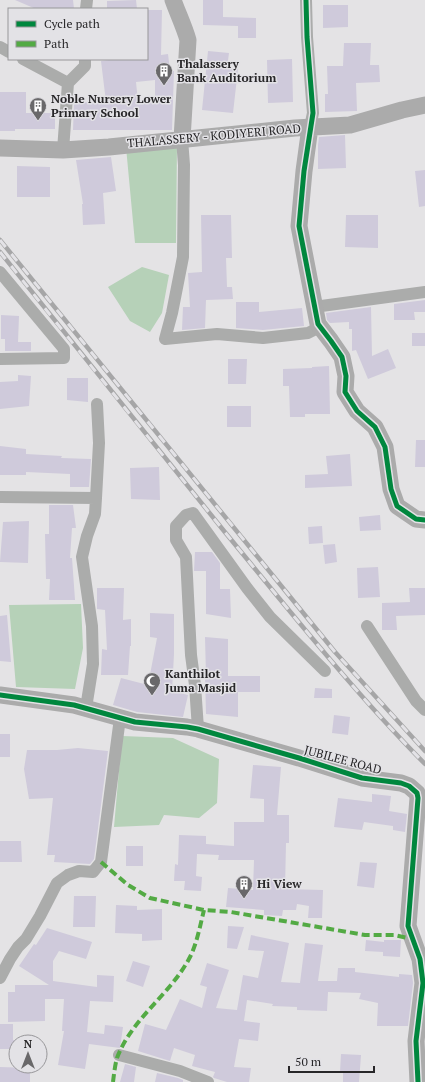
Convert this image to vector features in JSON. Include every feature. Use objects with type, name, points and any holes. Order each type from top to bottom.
[{"type":"street","points":[[173,0],[188,40],[182,139],[184,165],[183,258],[165,339],[217,334],[262,338],[308,332],[320,327]]},
{"type":"street","points":[[306,0],[307,37],[313,113],[304,171],[298,226],[314,307],[318,324],[342,357],[346,376],[345,392],[357,411],[374,426],[385,447],[391,489],[396,506],[416,519],[425,520]]},
{"type":"street","points":[[25,60],[68,83]]},
{"type":"street","points":[[63,150],[68,83],[85,66],[85,60]]},
{"type":"street","name":"THALASSERY - KODIYERI ROAD","points":[[0,148],[63,150],[310,127],[350,125],[425,105]]},
{"type":"street","points":[[0,272],[64,349],[64,358],[0,359]]},
{"type":"street","points":[[314,307],[425,292]]},
{"type":"street","points":[[86,708],[93,664],[92,626],[82,557],[87,536],[95,514],[99,443],[97,404]]},
{"type":"street","points":[[0,496],[96,498]]},
{"type":"street","points":[[198,729],[196,685],[191,655],[186,557],[176,540],[176,526],[186,515],[193,513],[247,588],[270,617],[325,671]]},
{"type":"street","points":[[367,626],[416,701],[425,710]]},
{"type":"street","name":"JUBILEE ROAD","points":[[0,695],[74,705],[136,722],[198,729],[362,778],[401,783],[409,786],[417,793],[421,799],[408,926],[418,939],[423,983],[416,1042],[418,1082]]},
{"type":"street","points":[[0,978],[10,959],[18,947],[26,939],[40,916],[57,883],[68,875],[79,872],[93,872],[101,862],[120,718]]},
{"type":"street","points":[[119,1055],[180,1071],[208,1082]]},
{"type":"green space","points":[[177,143],[176,243],[135,243],[126,147]]},
{"type":"green space","points":[[142,267],[169,275],[162,313],[150,332],[130,321],[108,287]]},
{"type":"green space","points":[[81,604],[83,648],[75,689],[16,687],[9,605]]},
{"type":"green space","points":[[122,736],[173,738],[219,759],[217,803],[199,818],[164,815],[159,825],[114,827]]},
{"type":"building","points":[[15,0],[73,0],[74,8],[34,8]]},
{"type":"building","points":[[136,0],[137,8],[107,8],[107,1]]},
{"type":"building","points":[[203,0],[223,0],[223,17],[256,18],[256,38],[238,38],[238,26],[203,25]]},
{"type":"building","points":[[323,5],[348,5],[348,27],[323,28]]},
{"type":"building","points":[[148,10],[162,10],[161,55],[168,54],[170,71],[174,71],[172,130],[73,130],[74,102],[106,102],[101,61],[148,60]],"holes":[[[155,80],[155,102],[138,102],[136,82]]]},
{"type":"building","points":[[344,43],[371,43],[370,65],[379,65],[380,82],[356,83],[357,111],[325,112],[325,94],[328,94],[327,66],[343,66]]},
{"type":"building","points":[[208,51],[229,53],[227,68],[238,69],[233,113],[202,110]]},
{"type":"building","points":[[292,59],[293,102],[268,103],[267,60]]},
{"type":"building","points":[[0,92],[26,92],[26,113],[55,113],[55,129],[15,129],[15,131],[0,131]]},
{"type":"building","points":[[345,135],[346,168],[318,169],[319,137]]},
{"type":"building","points":[[111,157],[116,191],[103,193],[105,224],[83,225],[83,204],[76,160]]},
{"type":"building","points":[[17,166],[50,167],[50,197],[17,197]]},
{"type":"building","points":[[425,170],[425,206],[419,207],[415,171]]},
{"type":"building","points":[[201,215],[231,215],[232,258],[226,258],[227,287],[232,287],[233,299],[206,300],[205,328],[182,330],[183,307],[190,307],[188,273],[202,272]]},
{"type":"building","points":[[346,215],[378,215],[378,248],[345,247]]},
{"type":"building","points":[[425,300],[425,312],[414,312],[415,320],[394,320],[394,304]]},
{"type":"building","points":[[236,302],[259,302],[259,312],[302,308],[304,326],[263,330],[236,328]]},
{"type":"building","points":[[371,307],[372,356],[388,349],[396,368],[368,379],[356,350],[352,351],[352,329],[349,329],[349,322],[330,323],[327,320],[326,313]]},
{"type":"building","points":[[1,315],[19,316],[18,342],[31,342],[31,351],[5,351],[5,339],[1,339]]},
{"type":"building","points":[[412,333],[425,333],[425,346],[412,346]]},
{"type":"building","points":[[228,359],[247,359],[246,384],[228,384]]},
{"type":"building","points":[[329,366],[330,414],[305,414],[305,417],[290,417],[289,386],[283,386],[283,369]]},
{"type":"building","points":[[18,375],[31,376],[29,406],[0,409],[0,382],[18,381]]},
{"type":"building","points":[[67,378],[88,378],[88,402],[67,400]]},
{"type":"building","points":[[227,406],[251,406],[251,427],[227,427]]},
{"type":"building","points":[[416,440],[425,440],[425,467],[415,467]]},
{"type":"building","points":[[0,446],[26,449],[26,454],[62,456],[61,458],[91,459],[89,487],[70,487],[70,474],[26,472],[26,475],[0,475]]},
{"type":"building","points":[[350,454],[352,486],[305,488],[305,475],[328,474],[326,456]]},
{"type":"building","points":[[159,467],[160,500],[131,499],[130,468]]},
{"type":"building","points":[[49,505],[73,505],[76,528],[72,528],[70,558],[72,558],[75,600],[49,600],[50,579],[46,579],[45,534],[49,534]]},
{"type":"building","points":[[380,515],[381,530],[360,531],[359,517]]},
{"type":"building","points":[[29,521],[28,563],[0,562],[3,522]]},
{"type":"building","points":[[322,526],[323,543],[309,544],[308,527]]},
{"type":"building","points":[[335,544],[337,562],[325,564],[323,545]]},
{"type":"building","points":[[195,552],[212,552],[220,563],[220,589],[230,589],[231,618],[206,614],[206,571],[194,571]]},
{"type":"building","points":[[378,567],[380,597],[358,598],[357,568]]},
{"type":"building","points":[[97,588],[124,588],[123,620],[131,619],[131,646],[128,675],[101,675],[102,649],[107,650],[105,610],[97,609]]},
{"type":"building","points":[[409,588],[425,588],[425,615],[396,616],[397,630],[382,630],[382,603],[410,602]]},
{"type":"building","points":[[150,613],[174,614],[172,691],[188,695],[183,717],[137,712],[113,705],[121,678],[148,685],[157,638],[150,637]]},
{"type":"building","points":[[7,615],[11,662],[0,661],[0,616]]},
{"type":"building","points":[[205,637],[228,639],[228,676],[260,676],[260,692],[238,692],[238,717],[206,714]]},
{"type":"building","points":[[315,688],[332,689],[332,698],[314,698]]},
{"type":"building","points":[[334,715],[350,717],[348,735],[332,733]]},
{"type":"building","points":[[0,734],[10,734],[10,757],[0,757]]},
{"type":"building","points":[[78,748],[108,751],[94,859],[90,864],[54,862],[55,855],[47,855],[53,798],[29,799],[24,769],[27,750]]},
{"type":"building","points":[[253,765],[281,767],[277,815],[289,815],[289,843],[286,843],[285,889],[323,890],[322,918],[308,918],[309,906],[297,904],[296,910],[283,910],[282,916],[264,915],[264,910],[226,907],[228,888],[253,890],[254,860],[218,860],[219,855],[197,854],[196,876],[202,877],[201,891],[184,890],[185,881],[174,881],[175,864],[178,865],[179,835],[206,836],[206,844],[234,846],[234,822],[264,822],[264,799],[250,798]]},
{"type":"building","points":[[372,794],[391,796],[389,811],[407,814],[405,832],[393,830],[393,826],[364,822],[362,830],[334,827],[338,798],[372,802]]},
{"type":"building","points":[[0,841],[21,841],[22,862],[0,862]]},
{"type":"building","points":[[126,846],[143,846],[143,866],[126,866]]},
{"type":"building","points":[[360,862],[377,863],[374,888],[357,886]]},
{"type":"building","points":[[74,896],[96,896],[95,927],[73,927]]},
{"type":"building","points":[[116,905],[137,906],[137,910],[162,909],[162,940],[142,941],[142,934],[115,933]]},
{"type":"building","points":[[228,926],[244,927],[237,949],[227,948]]},
{"type":"building","points":[[47,928],[92,942],[86,959],[59,951],[53,961],[53,981],[97,987],[97,975],[114,976],[113,1002],[90,1001],[87,1032],[104,1034],[105,1025],[123,1027],[120,1048],[89,1044],[85,1069],[58,1065],[64,1031],[62,1031],[64,999],[45,999],[45,1021],[8,1022],[8,992],[15,992],[15,985],[49,985],[19,966],[34,944],[36,945]]},
{"type":"building","points":[[251,935],[289,943],[281,982],[300,983],[305,943],[323,945],[318,981],[337,981],[338,968],[355,968],[355,972],[399,977],[399,974],[412,975],[413,983],[408,1026],[377,1026],[378,1003],[359,999],[361,993],[328,992],[327,1011],[297,1010],[297,1007],[272,1006],[273,1004],[247,1000],[244,1021],[260,1023],[258,1041],[239,1039],[234,1067],[251,1068],[249,1082],[227,1082],[214,1078],[215,1072],[192,1066],[195,1055],[174,1048],[170,1061],[138,1051],[145,1024],[166,1030],[180,999],[202,1008],[207,987],[200,985],[207,963],[229,970],[216,1008],[237,1010],[243,975],[258,978],[264,951],[248,950]]},
{"type":"building","points":[[366,940],[384,942],[384,940],[401,940],[400,957],[383,956],[383,952],[365,951]]},
{"type":"building","points":[[133,961],[150,966],[143,987],[126,981]]},
{"type":"building","points":[[0,1024],[13,1024],[13,1034],[8,1034],[8,1049],[0,1049]]},
{"type":"building","points":[[341,1054],[361,1055],[359,1082],[343,1082],[343,1073],[340,1072]]},
{"type":"building","points":[[125,1064],[136,1067],[134,1082],[120,1082]]},
{"type":"building","points":[[0,1067],[8,1067],[8,1074],[30,1074],[30,1082],[0,1082]]},
{"type":"building","points":[[157,1073],[178,1078],[183,1080],[183,1082],[155,1082]]},
{"type":"railway","points":[[0,240],[335,652],[425,751]]},
{"type":"railway","points":[[0,252],[297,620],[372,708],[425,764]]},
{"type":"marked path","points":[[101,862],[128,885],[150,898],[204,910],[231,912],[365,935],[394,935],[412,939]]},
{"type":"marked path","points":[[113,1082],[117,1058],[132,1031],[173,983],[190,957],[204,910]]},
{"type":"cycle path","points":[[306,0],[307,37],[313,113],[304,171],[299,226],[318,324],[342,357],[346,376],[345,392],[357,411],[375,427],[385,447],[391,489],[397,506],[416,519],[425,520]]},
{"type":"cycle path","points":[[0,695],[74,705],[135,722],[198,729],[362,778],[401,783],[409,786],[417,793],[418,798],[408,926],[420,959],[423,983],[416,1041],[418,1082]]},
{"type":"place","name":"Thalassery Bank Auditorium","points":[[164,86]]},
{"type":"place","name":"Noble Nursery Lower Primary School","points":[[38,121]]},
{"type":"place","name":"Kanthilot Juma Masjid","points":[[152,696]]},
{"type":"place","name":"Hi View","points":[[244,899]]}]
